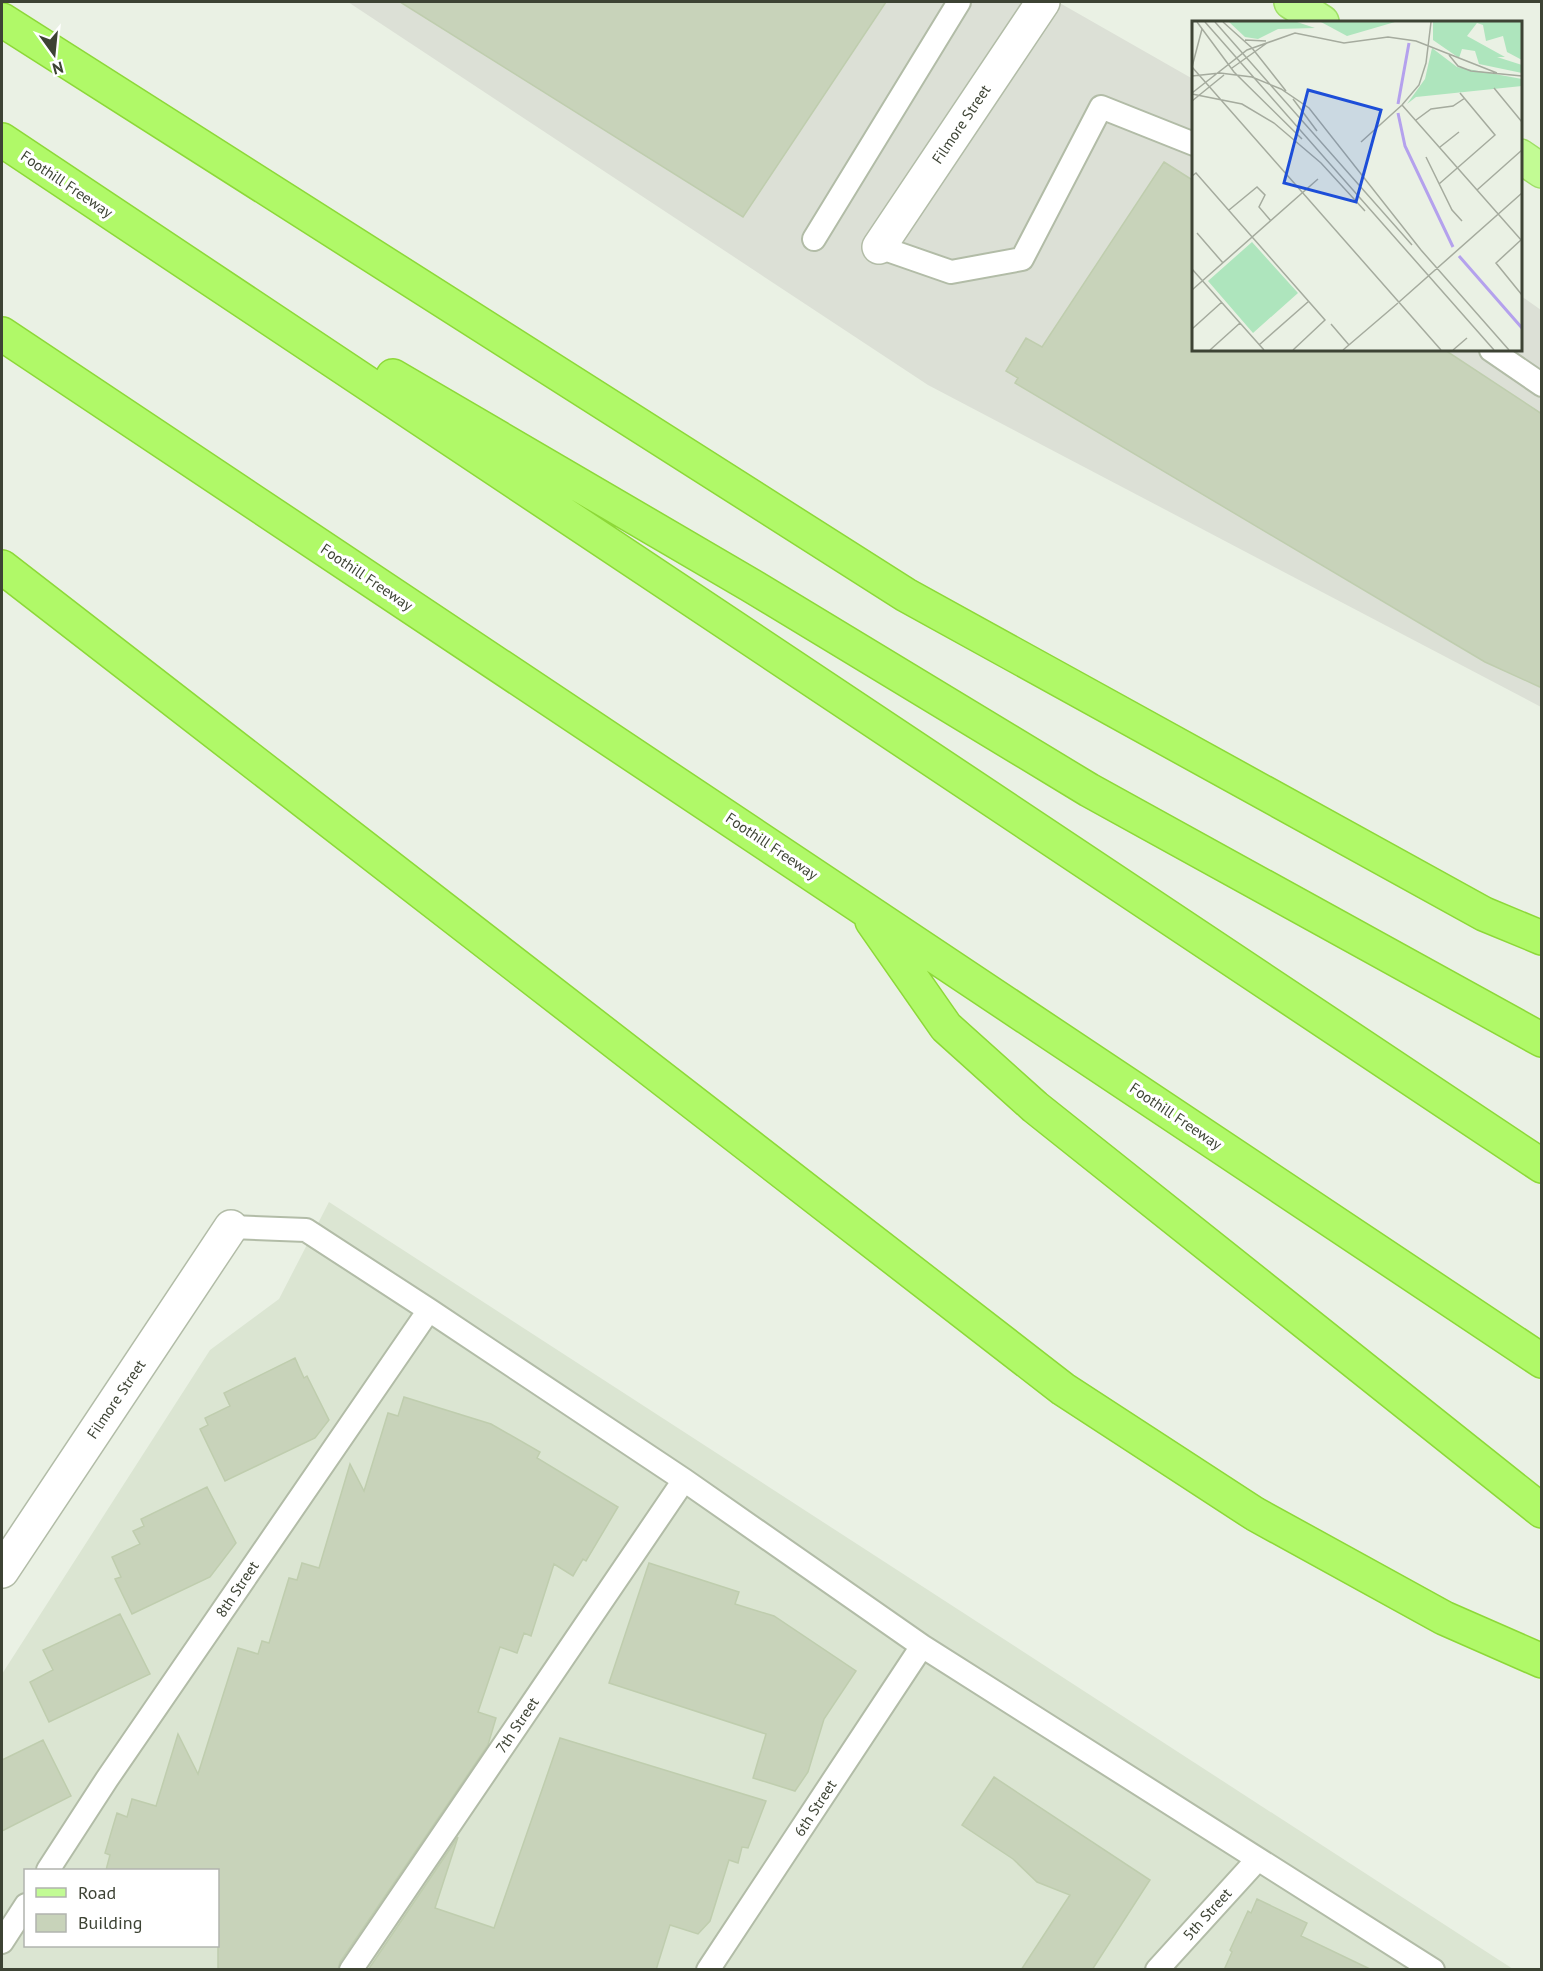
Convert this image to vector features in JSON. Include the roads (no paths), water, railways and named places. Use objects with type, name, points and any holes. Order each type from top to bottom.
[{"type":"highway","points":[[2,20],[906,595],[1484,914],[1542,938]]},
{"type":"highway","name":"Foothill Freeway","points":[[2,140],[1542,1166]]},
{"type":"highway","points":[[94,201],[752,586],[1089,790],[1542,1040]]},
{"type":"highway","name":"Foothill Freeway","points":[[2,334],[1542,1361]]},
{"type":"highway","points":[[2,567],[1063,1389],[1255,1514],[1444,1618],[1542,1661]]},
{"type":"highway","points":[[860,905],[946,1027],[1026,1099],[1542,1511]]},
{"type":"main road","points":[[1291,2],[1320,21]]},
{"type":"main road","points":[[1522,157],[1542,171]]},
{"type":"street","name":"Filmore Street","points":[[879,247],[1043,2]]},
{"type":"street","name":"Filmore Street","points":[[2,1571],[231,1227]]},
{"type":"lane","points":[[814,239],[959,2]]},
{"type":"lane","points":[[879,247],[951,272],[1022,259],[1101,107],[1192,143]]},
{"type":"lane","points":[[1492,351],[1542,385]]},
{"type":"lane","points":[[231,1227],[306,1230],[684,1480],[922,1646],[1426,1968]]},
{"type":"lane","name":"8th Street","points":[[49,1869],[107,1779],[429,1310]]},
{"type":"lane","name":"7th Street","points":[[351,1970],[684,1480]]},
{"type":"lane","name":"6th Street","points":[[708,1970],[922,1646]]},
{"type":"lane","name":"5th Street","points":[[1157,1970],[1258,1859]]},
{"type":"lane","points":[[2,1942],[24,1908]]}]
